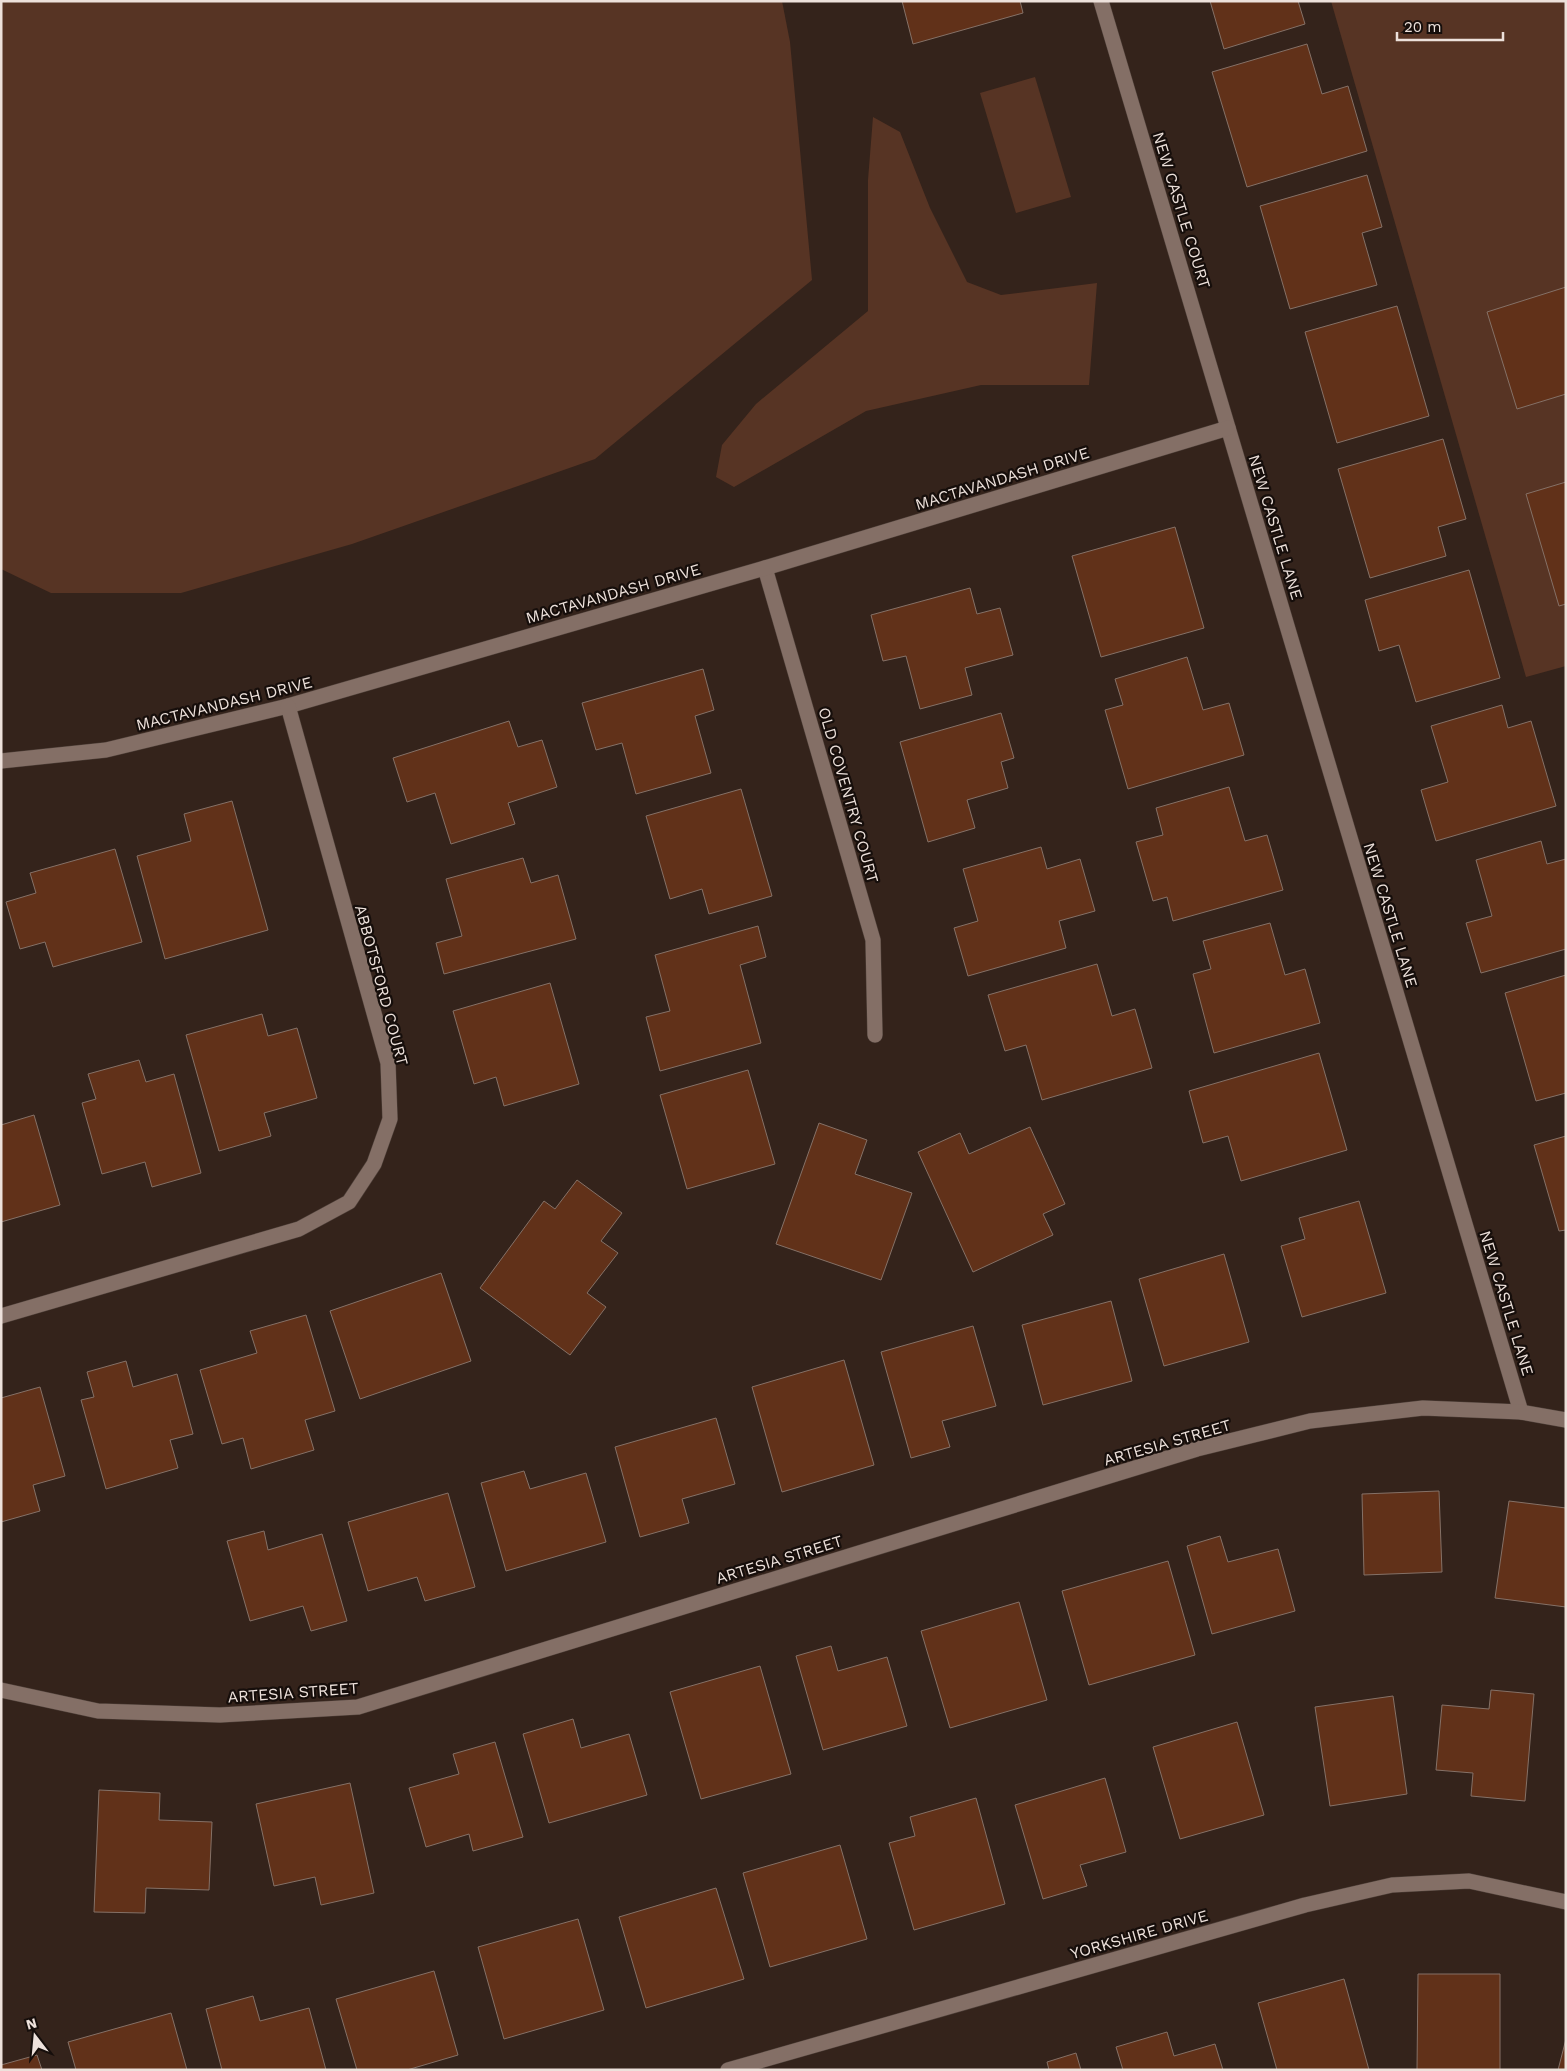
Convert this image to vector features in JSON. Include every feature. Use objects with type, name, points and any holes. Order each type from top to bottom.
[{"type":"street","name":"NEW CASTLE COURT","points":[[1101,1],[1228,428]]},
{"type":"street","name":"MACTAVANDASH DRIVE","points":[[1,761],[106,750],[288,706],[764,568],[1228,428]]},
{"type":"street","name":"NEW CASTLE LANE","points":[[1228,428],[1521,1412]]},
{"type":"street","name":"OLD COVENTRY COURT","points":[[764,568],[873,940],[875,1035]]},
{"type":"street","name":"ABBOTSFORD COURT","points":[[1,1316],[299,1229],[349,1202],[374,1164],[390,1119],[388,1063],[288,706]]},
{"type":"street","name":"ARTESIA STREET","points":[[1,1690],[98,1711],[220,1715],[358,1706],[1197,1450],[1310,1421],[1413,1409],[1521,1412],[1566,1420]]},
{"type":"street","name":"YORKSHIRE DRIVE","points":[[728,2070],[1305,1905],[1392,1885],[1469,1880],[1566,1902]]},
{"type":"shaded area","points":[[1,1],[782,1],[790,42],[812,280],[595,459],[352,544],[181,593],[51,593],[1,569]]},
{"type":"shaded area","points":[[1331,1],[1566,1],[1566,666],[1526,677]]},
{"type":"shaded area","points":[[1035,77],[1071,197],[1016,213],[980,93]]},
{"type":"shaded area","points":[[873,117],[900,132],[930,208],[967,282],[1001,295],[1097,283],[1089,385],[981,385],[866,411],[734,487],[716,477],[722,445],[756,404],[868,311],[868,180]]},
{"type":"building","points":[[902,1],[1020,1],[1023,13],[913,44]]},
{"type":"building","points":[[1210,1],[1298,1],[1305,24],[1224,49]]},
{"type":"building","points":[[1307,44],[1322,94],[1348,86],[1367,151],[1247,187],[1212,72]]},
{"type":"building","points":[[1367,175],[1382,227],[1362,233],[1377,285],[1290,309],[1260,206]]},
{"type":"building","points":[[1566,287],[1566,394],[1517,409],[1487,312]]},
{"type":"building","points":[[1397,306],[1429,416],[1337,443],[1305,332]]},
{"type":"building","points":[[1443,439],[1466,519],[1438,527],[1446,556],[1370,578],[1338,469]]},
{"type":"building","points":[[1566,482],[1566,604],[1559,606],[1526,494]]},
{"type":"building","points":[[1175,527],[1204,628],[1101,657],[1072,556]]},
{"type":"building","points":[[1469,570],[1500,678],[1416,702],[1399,645],[1379,651],[1365,600]]},
{"type":"building","points":[[970,588],[977,614],[1000,608],[1013,655],[965,668],[972,695],[920,709],[906,656],[883,661],[871,615]]},
{"type":"building","points":[[1187,657],[1203,710],[1229,703],[1244,755],[1128,789],[1105,710],[1123,705],[1115,679]]},
{"type":"building","points":[[703,669],[714,710],[695,716],[711,773],[636,794],[622,743],[596,750],[582,703]]},
{"type":"building","points":[[1502,705],[1508,728],[1531,721],[1556,806],[1436,841],[1421,790],[1448,782],[1431,726]]},
{"type":"building","points":[[1001,713],[1014,758],[1001,762],[1008,788],[967,800],[975,828],[928,842],[900,742]]},
{"type":"building","points":[[509,721],[518,747],[542,740],[557,787],[508,803],[515,824],[451,844],[435,793],[407,802],[393,758]]},
{"type":"building","points":[[1229,787],[1245,841],[1267,835],[1283,890],[1173,921],[1167,897],[1153,901],[1136,842],[1163,835],[1156,808]]},
{"type":"building","points":[[741,789],[772,896],[709,914],[702,889],[670,899],[646,816]]},
{"type":"building","points":[[232,801],[268,930],[165,959],[137,856],[191,841],[184,814]]},
{"type":"building","points":[[1541,841],[1547,864],[1566,859],[1566,949],[1481,973],[1466,923],[1492,916],[1476,860]]},
{"type":"building","points":[[1041,847],[1047,869],[1080,859],[1095,911],[1059,921],[1066,948],[968,976],[954,928],[978,921],[963,869]]},
{"type":"building","points":[[115,849],[142,942],[53,967],[45,942],[20,949],[6,902],[36,893],[30,873]]},
{"type":"building","points":[[523,858],[531,883],[558,875],[576,939],[444,974],[436,943],[462,936],[446,879]]},
{"type":"building","points":[[1270,923],[1285,975],[1305,969],[1320,1023],[1214,1053],[1193,974],[1211,969],[1203,941]]},
{"type":"building","points":[[758,926],[766,957],[740,965],[761,1043],[660,1071],[646,1017],[670,1011],[655,955]]},
{"type":"building","points":[[1097,964],[1112,1016],[1135,1009],[1152,1068],[1042,1100],[1026,1045],[1005,1051],[988,995]]},
{"type":"building","points":[[1566,975],[1566,1093],[1536,1101],[1505,993]]},
{"type":"building","points":[[550,983],[579,1084],[504,1106],[496,1077],[474,1084],[453,1011]]},
{"type":"building","points":[[262,1014],[268,1036],[297,1028],[317,1098],[264,1113],[271,1136],[219,1151],[186,1035]]},
{"type":"building","points":[[1319,1053],[1347,1150],[1241,1181],[1228,1136],[1203,1143],[1189,1091]]},
{"type":"building","points":[[139,1060],[146,1082],[174,1074],[201,1173],[152,1187],[145,1162],[102,1174],[82,1103],[96,1099],[88,1074]]},
{"type":"building","points":[[748,1070],[775,1164],[687,1189],[660,1095]]},
{"type":"building","points":[[34,1115],[60,1205],[1,1222],[1,1125]]},
{"type":"building","points":[[819,1123],[867,1140],[855,1174],[912,1193],[881,1280],[776,1244]]},
{"type":"building","points":[[1030,1127],[1065,1204],[1043,1214],[1053,1235],[973,1272],[918,1152],[960,1133],[969,1154]]},
{"type":"building","points":[[1566,1136],[1566,1230],[1559,1231],[1534,1145]]},
{"type":"building","points":[[577,1180],[622,1213],[601,1241],[618,1253],[587,1293],[606,1307],[570,1355],[480,1288],[544,1201],[555,1209]]},
{"type":"building","points":[[1359,1201],[1386,1293],[1302,1317],[1281,1246],[1305,1239],[1299,1218]]},
{"type":"building","points":[[1224,1254],[1249,1342],[1164,1366],[1139,1279]]},
{"type":"building","points":[[441,1273],[471,1361],[360,1399],[330,1311]]},
{"type":"building","points":[[1111,1301],[1132,1381],[1043,1405],[1022,1325]]},
{"type":"building","points":[[306,1315],[335,1411],[305,1420],[314,1450],[251,1469],[243,1438],[222,1444],[200,1370],[257,1353],[250,1331]]},
{"type":"building","points":[[973,1326],[996,1406],[942,1421],[950,1447],[911,1458],[881,1352]]},
{"type":"building","points":[[844,1360],[874,1465],[782,1492],[752,1387]]},
{"type":"building","points":[[126,1361],[133,1387],[177,1374],[193,1434],[170,1440],[178,1468],[106,1489],[81,1400],[94,1397],[87,1372]]},
{"type":"building","points":[[40,1387],[65,1476],[33,1485],[40,1511],[1,1522],[1,1398]]},
{"type":"building","points":[[716,1418],[735,1484],[682,1499],[689,1523],[640,1537],[615,1447]]},
{"type":"building","points":[[524,1471],[530,1489],[586,1473],[606,1542],[506,1571],[481,1483]]},
{"type":"building","points":[[1439,1491],[1442,1572],[1364,1575],[1362,1494]]},
{"type":"building","points":[[448,1493],[475,1587],[425,1601],[417,1577],[368,1591],[348,1522]]},
{"type":"building","points":[[1509,1501],[1566,1508],[1566,1607],[1495,1598]]},
{"type":"building","points":[[264,1531],[268,1550],[322,1534],[347,1621],[311,1631],[303,1606],[250,1621],[227,1541]]},
{"type":"building","points":[[1220,1536],[1228,1562],[1278,1549],[1295,1611],[1212,1634],[1187,1546]]},
{"type":"building","points":[[1168,1561],[1195,1655],[1089,1685],[1062,1591]]},
{"type":"building","points":[[1019,1602],[1047,1700],[950,1728],[921,1631]]},
{"type":"building","points":[[831,1646],[838,1671],[887,1657],[907,1726],[823,1750],[796,1656]]},
{"type":"building","points":[[760,1666],[791,1774],[701,1799],[670,1692]]},
{"type":"building","points":[[1491,1690],[1534,1694],[1525,1801],[1471,1796],[1473,1773],[1436,1770],[1442,1705],[1489,1709]]},
{"type":"building","points":[[1393,1696],[1407,1794],[1330,1806],[1315,1707]]},
{"type":"building","points":[[573,1719],[581,1748],[629,1734],[647,1795],[549,1823],[523,1734]]},
{"type":"building","points":[[1237,1722],[1264,1815],[1180,1839],[1153,1747]]},
{"type":"building","points":[[495,1742],[523,1837],[473,1851],[469,1834],[426,1847],[409,1788],[459,1774],[453,1754]]},
{"type":"building","points":[[1105,1778],[1126,1852],[1080,1865],[1087,1886],[1043,1899],[1015,1805]]},
{"type":"building","points":[[350,1783],[374,1893],[321,1905],[315,1877],[274,1886],[256,1804]]},
{"type":"building","points":[[99,1790],[160,1793],[159,1820],[212,1822],[209,1890],[146,1888],[145,1913],[94,1912]]},
{"type":"building","points":[[976,1798],[1005,1904],[914,1930],[889,1843],[915,1836],[910,1817]]},
{"type":"building","points":[[840,1845],[867,1939],[770,1967],[743,1873]]},
{"type":"building","points":[[716,1888],[744,1979],[646,2008],[619,1917]]},
{"type":"building","points":[[578,1919],[604,2010],[504,2039],[478,1947]]},
{"type":"building","points":[[434,1971],[458,2055],[407,2070],[357,2070],[336,1999]]},
{"type":"building","points":[[1418,1974],[1500,1974],[1500,2070],[1417,2070]]},
{"type":"building","points":[[1344,1979],[1369,2070],[1277,2070],[1258,2003]]},
{"type":"building","points":[[253,1996],[260,2021],[309,2008],[326,2070],[222,2070],[206,2009]]},
{"type":"building","points":[[171,2013],[187,2070],[76,2070],[68,2042]]},
{"type":"building","points":[[1167,2032],[1174,2056],[1215,2044],[1223,2070],[1123,2070],[1116,2047]]},
{"type":"building","points":[[1566,2039],[1566,2070],[1558,2070]]},
{"type":"building","points":[[1076,2053],[1081,2070],[1049,2070],[1047,2062]]},
{"type":"building","points":[[37,2055],[42,2070],[1,2070],[1,2065]]}]
